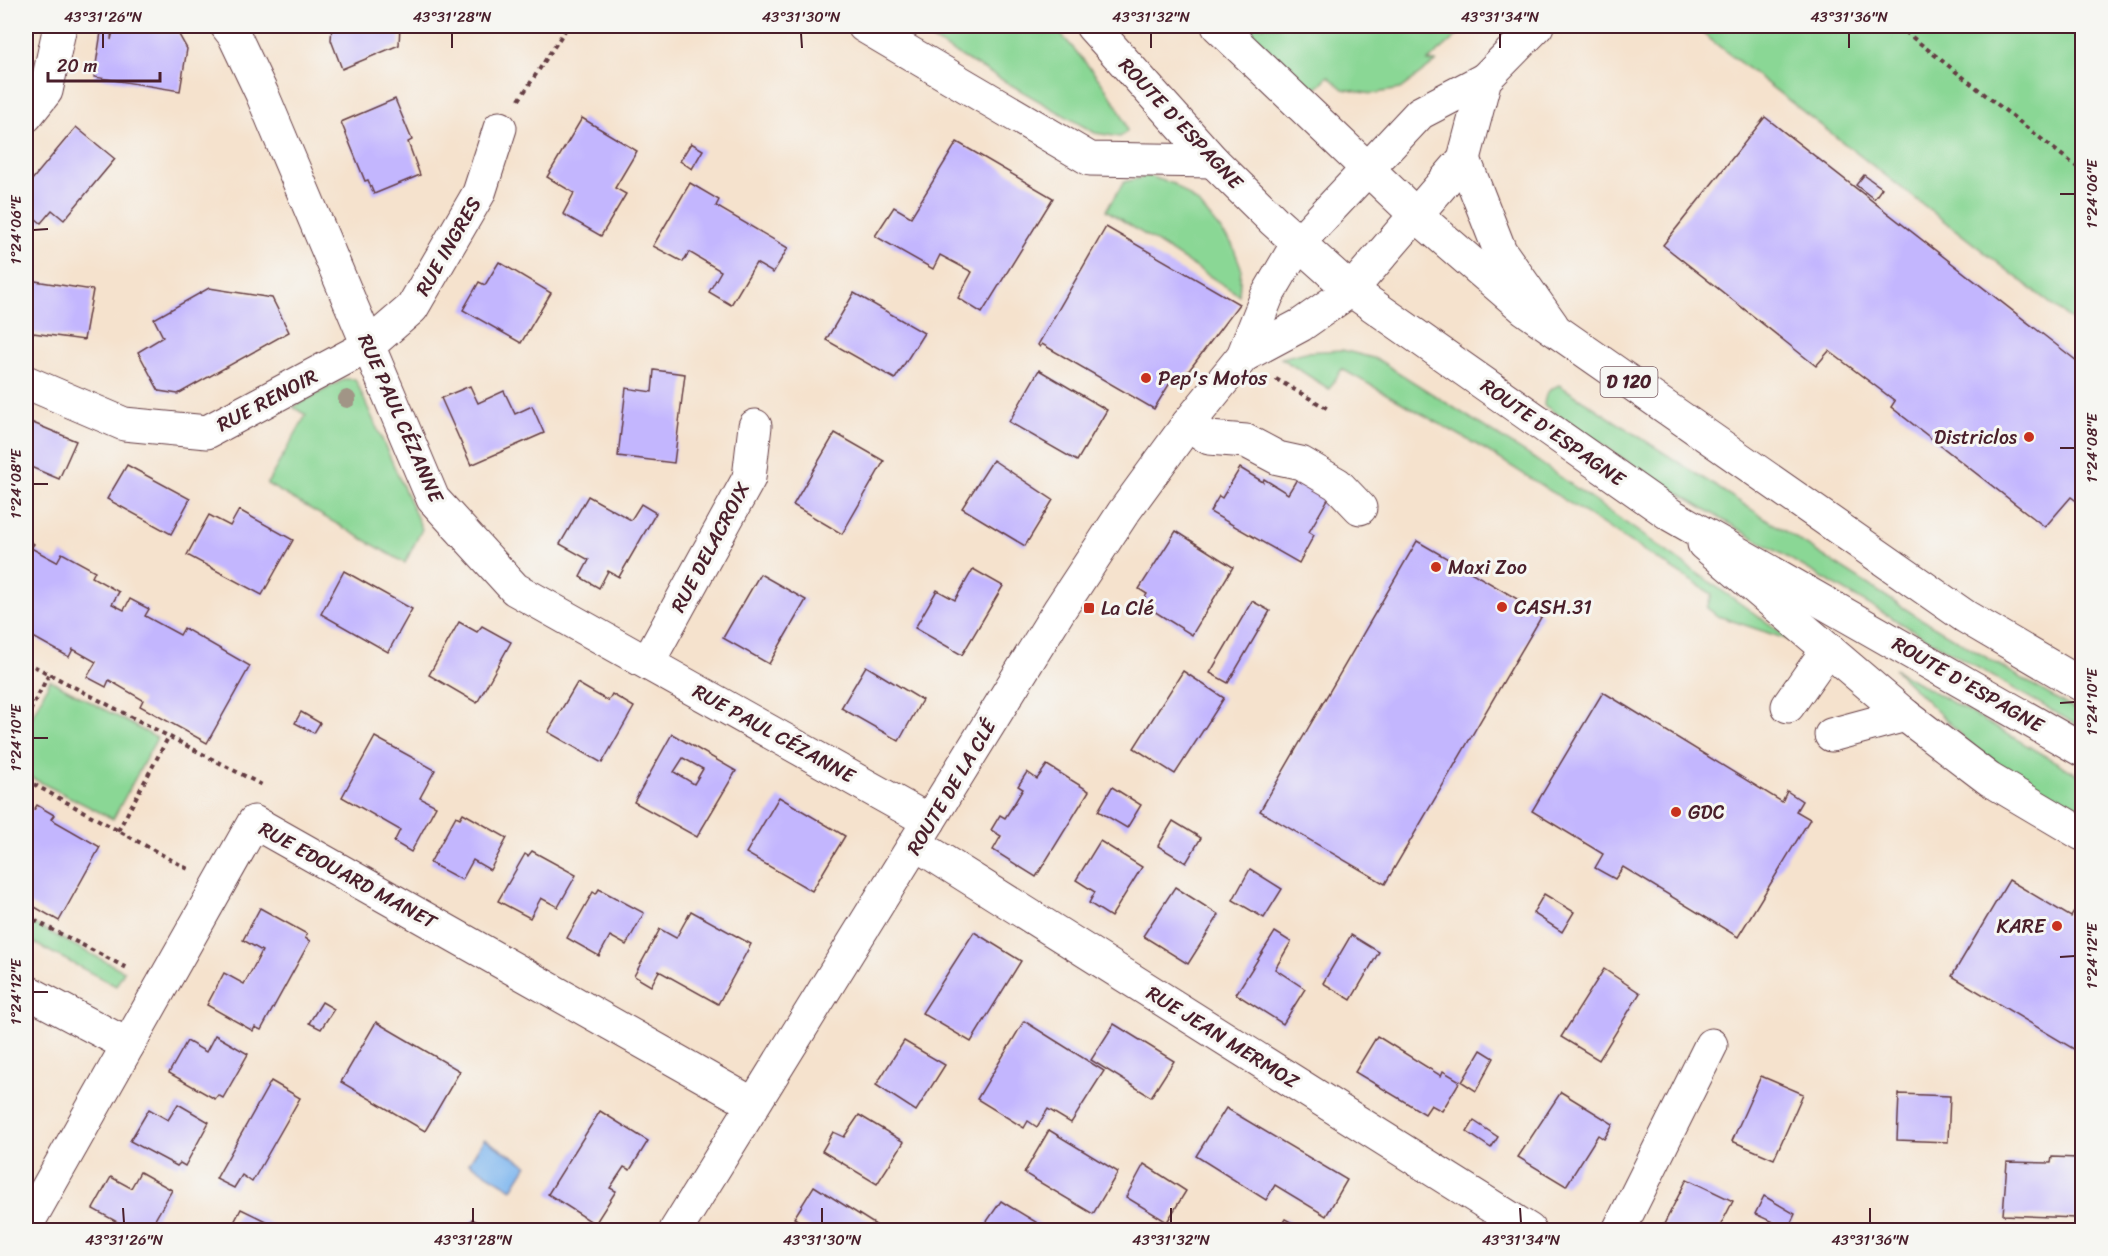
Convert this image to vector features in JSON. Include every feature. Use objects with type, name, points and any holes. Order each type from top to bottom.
[{"type":"street","points":[[26,116],[46,92],[60,26]]},
{"type":"street","name":"RUE PAUL CÉZANNE","points":[[227,26],[234,35],[262,94],[433,499],[515,589],[648,662],[923,833]]},
{"type":"street","points":[[864,26],[1090,159],[1213,161]]},
{"type":"street","name":"ROUTE D'ESPAGNE","points":[[1092,26],[1213,161],[1274,221],[1351,290],[1671,515],[2082,750]]},
{"type":"street","name":"D 120","points":[[1218,26],[1416,215],[1526,309],[1966,617],[2082,685]]},
{"type":"street","points":[[1537,26],[1485,79],[1464,159],[1500,251],[1557,331]]},
{"type":"street","name":"ROUTE DE LA CLÉ","points":[[676,1230],[1060,609],[1123,513],[1188,424],[1243,356],[1267,296],[1298,243],[1420,113],[1485,79]]},
{"type":"street","name":"RUE INGRES","points":[[368,346],[412,308],[478,193],[500,128]]},
{"type":"street","name":"ROUTE DE LA CLÉ","points":[[1243,356],[1301,325],[1351,290],[1464,159]]},
{"type":"street","name":"ROUTE DE LA CLÉ","points":[[1267,296],[1274,221]]},
{"type":"street","name":"RUE RENOIR","points":[[26,382],[124,424],[207,432],[368,346]]},
{"type":"street","points":[[1188,424],[1209,438],[1246,441],[1278,458],[1300,464],[1337,484],[1360,508]]},
{"type":"street","name":"RUE DELACROIX","points":[[648,662],[749,478],[755,426]]},
{"type":"street","points":[[1671,515],[1905,715],[1989,779],[2082,834]]},
{"type":"street","points":[[1788,706],[1828,649]]},
{"type":"street","points":[[1832,735],[1905,715]]},
{"type":"street","name":"RUE EDOUARD MANET","points":[[26,1226],[254,822],[753,1104]]},
{"type":"street","name":"RUE JEAN MERMOZ","points":[[923,833],[1529,1230]]},
{"type":"street","points":[[26,991],[128,1045]]},
{"type":"street","points":[[1619,1230],[1711,1045]]},
{"type":"path","points":[[500,128],[568,26]]},
{"type":"path","points":[[1898,26],[2082,171]]},
{"type":"path","points":[[1270,376],[1330,410]]},
{"type":"path","points":[[26,662],[270,789]]},
{"type":"path","points":[[26,719],[49,674]]},
{"type":"path","points":[[118,831],[169,736]]},
{"type":"path","points":[[26,780],[217,886]]},
{"type":"path","points":[[26,916],[161,986]]},
{"type":"green space","points":[[908,26],[1054,26],[1107,91],[1127,131],[1120,137],[1095,133]]},
{"type":"green space","points":[[1244,26],[1468,26],[1428,61],[1436,62],[1400,89],[1371,94],[1343,89],[1328,76],[1312,93]]},
{"type":"green space","points":[[1693,26],[2082,26],[2082,328]]},
{"type":"green space","points":[[1148,176],[1174,184],[1200,205],[1232,244],[1241,267],[1239,295],[1106,210],[1124,182]]},
{"type":"green space","points":[[1342,350],[1377,359],[1532,457],[1795,642],[1718,616],[1707,608],[1712,594],[1486,450],[1342,369],[1329,389],[1281,358],[1306,352]]},
{"type":"green space","points":[[345,379],[355,379],[422,529],[405,563],[267,484],[306,415],[293,407]]},
{"type":"green space","points":[[1559,385],[1918,617],[2082,714],[2082,728],[1639,469],[1544,405],[1548,392]]},
{"type":"green space","points":[[1894,669],[2082,777],[2082,817],[1990,763]]},
{"type":"green space","points":[[50,680],[157,738],[113,819],[26,775],[26,729]]},
{"type":"green space","points":[[26,920],[124,971],[116,986],[26,939]]},
{"type":"water","points":[[484,1139],[527,1165],[512,1189],[469,1163]]},
{"type":"building","points":[[102,26],[112,26],[111,40],[114,26],[178,33],[187,49],[180,91],[94,77]]},
{"type":"building","points":[[332,26],[400,26],[399,45],[342,69],[331,40]]},
{"type":"building","points":[[395,99],[412,140],[408,142],[420,175],[374,194],[368,180],[365,181],[341,122]]},
{"type":"building","points":[[1765,117],[2082,365],[2082,505],[2071,497],[2045,527],[1891,407],[1895,401],[1829,351],[1816,366],[1663,245]]},
{"type":"building","points":[[582,118],[637,151],[615,188],[626,194],[601,236],[563,214],[574,193],[547,177]]},
{"type":"building","points":[[76,127],[115,159],[64,220],[52,210],[41,223],[26,211],[26,195],[29,191],[26,187]]},
{"type":"building","points":[[957,142],[1053,198],[982,313],[958,298],[972,272],[940,255],[933,269],[875,236],[894,207],[911,217]]},
{"type":"building","points":[[691,143],[703,150],[692,169],[680,161]]},
{"type":"building","points":[[1864,175],[1882,188],[1874,199],[1856,185]]},
{"type":"building","points":[[690,183],[719,200],[716,206],[788,248],[773,273],[756,263],[731,305],[709,292],[721,271],[689,252],[683,262],[653,246]]},
{"type":"building","points":[[1106,227],[1239,304],[1181,381],[1173,378],[1154,409],[1042,344],[1040,347],[1038,345]]},
{"type":"building","points":[[26,262],[31,263],[29,280],[93,290],[84,340],[26,332]]},
{"type":"building","points":[[499,262],[551,293],[521,343],[463,310],[479,282],[485,285]]},
{"type":"building","points":[[209,288],[272,298],[289,332],[178,394],[159,391],[138,352],[163,337],[154,319]]},
{"type":"building","points":[[854,293],[924,333],[895,379],[826,340]]},
{"type":"building","points":[[654,370],[685,374],[674,463],[618,456],[626,388],[652,392]]},
{"type":"building","points":[[1039,370],[1107,410],[1077,461],[1009,422]]},
{"type":"building","points":[[470,386],[478,403],[504,391],[515,414],[532,406],[544,433],[471,465],[441,398]]},
{"type":"building","points":[[26,420],[76,441],[59,479],[26,465]]},
{"type":"building","points":[[835,433],[884,461],[842,534],[793,505]]},
{"type":"building","points":[[993,460],[1053,500],[1025,546],[962,508]]},
{"type":"building","points":[[127,465],[190,499],[171,534],[107,499]]},
{"type":"building","points":[[1240,468],[1288,494],[1300,474],[1332,492],[1309,532],[1314,535],[1299,563],[1210,512],[1219,496],[1222,498]]},
{"type":"building","points":[[588,496],[631,520],[641,504],[656,513],[619,577],[608,571],[599,588],[580,577],[589,560],[560,544]]},
{"type":"building","points":[[239,510],[293,540],[262,595],[187,555],[209,515],[230,526]]},
{"type":"building","points":[[1176,531],[1233,567],[1192,635],[1141,603],[1147,594],[1139,589]]},
{"type":"building","points":[[26,539],[34,544],[31,548],[57,562],[62,553],[95,571],[92,577],[119,592],[112,604],[124,610],[130,599],[149,609],[145,616],[180,635],[184,628],[250,666],[207,743],[140,706],[143,700],[109,680],[106,687],[87,677],[96,662],[73,649],[69,657],[26,633]]},
{"type":"building","points":[[1417,541],[1543,614],[1385,884],[1260,811]]},
{"type":"building","points":[[973,569],[1003,586],[962,655],[915,628],[937,590],[955,600]]},
{"type":"building","points":[[344,571],[412,609],[388,652],[321,614]]},
{"type":"building","points":[[760,574],[806,600],[769,664],[723,638]]},
{"type":"building","points":[[1252,601],[1270,611],[1228,683],[1210,673]]},
{"type":"building","points":[[459,622],[477,632],[482,626],[511,642],[477,703],[429,675]]},
{"type":"building","points":[[866,666],[922,700],[899,741],[841,708]]},
{"type":"building","points":[[1183,671],[1224,698],[1175,774],[1134,748]]},
{"type":"building","points":[[577,683],[608,701],[612,694],[634,707],[602,763],[548,732]]},
{"type":"building","points":[[1603,692],[1782,802],[1787,791],[1802,801],[1796,811],[1810,819],[1738,937],[1623,867],[1615,879],[1595,868],[1603,854],[1532,811]]},
{"type":"building","points":[[301,712],[320,723],[314,733],[295,723]]},
{"type":"building","points":[[672,734],[736,771],[697,837],[634,802]],"holes":[[[683,758],[703,769],[694,784],[674,772]]]},
{"type":"building","points":[[375,737],[435,770],[420,798],[436,806],[411,852],[394,842],[400,830],[342,797]]},
{"type":"building","points":[[1047,765],[1089,791],[1036,877],[993,850],[1001,836],[991,830],[1000,815],[1005,818],[1014,804],[1023,789],[1018,786],[1027,772],[1037,779]]},
{"type":"building","points":[[1112,787],[1141,805],[1127,828],[1098,811]]},
{"type":"building","points":[[779,797],[845,836],[812,891],[746,853]]},
{"type":"building","points":[[26,805],[34,810],[37,805],[54,815],[51,819],[100,847],[59,921],[26,902]]},
{"type":"building","points":[[463,813],[507,838],[490,870],[473,860],[462,880],[430,863],[456,816],[460,818]]},
{"type":"building","points":[[1173,821],[1201,838],[1186,863],[1158,846]]},
{"type":"building","points":[[1100,841],[1142,867],[1111,917],[1089,903],[1095,892],[1076,880]]},
{"type":"building","points":[[532,851],[576,875],[558,907],[541,898],[530,918],[498,901],[525,854],[528,856]]},
{"type":"building","points":[[1250,869],[1282,889],[1264,918],[1233,900]]},
{"type":"building","points":[[2009,880],[2071,917],[2075,910],[2082,914],[2082,1054],[1952,976]]},
{"type":"building","points":[[1175,887],[1219,915],[1188,964],[1143,936]]},
{"type":"building","points":[[599,889],[644,913],[626,945],[610,936],[599,956],[567,938],[593,892],[596,894]]},
{"type":"building","points":[[1544,894],[1574,912],[1562,932],[1533,913]]},
{"type":"building","points":[[260,908],[307,934],[305,938],[310,941],[261,1030],[255,1027],[253,1031],[207,1005],[224,973],[244,984],[253,968],[262,951],[243,940]]},
{"type":"building","points":[[691,911],[751,944],[718,1004],[659,971],[651,986],[634,976],[660,929],[676,938]]},
{"type":"building","points":[[974,932],[1021,961],[971,1042],[922,1013]]},
{"type":"building","points":[[1275,932],[1291,942],[1275,969],[1305,989],[1283,1024],[1236,994]]},
{"type":"building","points":[[1351,935],[1379,952],[1351,1000],[1323,983]]},
{"type":"building","points":[[1604,969],[1640,993],[1599,1060],[1561,1037]]},
{"type":"building","points":[[322,1002],[334,1009],[321,1029],[309,1023]]},
{"type":"building","points":[[1024,1021],[1104,1071],[1071,1123],[1048,1109],[1037,1127],[1028,1121],[1024,1128],[977,1099]]},
{"type":"building","points":[[376,1022],[460,1071],[425,1131],[341,1082]]},
{"type":"building","points":[[1114,1024],[1174,1061],[1151,1097],[1091,1060]]},
{"type":"building","points":[[215,1035],[248,1054],[223,1098],[218,1095],[215,1099],[169,1073],[187,1041],[206,1052]]},
{"type":"building","points":[[1377,1036],[1441,1076],[1443,1071],[1460,1081],[1442,1111],[1431,1105],[1425,1114],[1355,1072]]},
{"type":"building","points":[[904,1041],[945,1065],[916,1111],[876,1085]]},
{"type":"building","points":[[1481,1050],[1494,1058],[1476,1091],[1462,1082]]},
{"type":"building","points":[[1761,1076],[1803,1094],[1774,1159],[1732,1141]]},
{"type":"building","points":[[271,1081],[300,1098],[252,1182],[242,1175],[234,1188],[216,1179]]},
{"type":"building","points":[[1561,1092],[1613,1124],[1604,1139],[1598,1135],[1566,1186],[1518,1157]]},
{"type":"building","points":[[1899,1094],[1950,1096],[1948,1142],[1897,1140]]},
{"type":"building","points":[[178,1104],[209,1122],[185,1166],[180,1163],[177,1166],[130,1141],[149,1109],[168,1120]]},
{"type":"building","points":[[1226,1108],[1347,1180],[1326,1216],[1275,1185],[1266,1200],[1196,1156]]},
{"type":"building","points":[[2081,1109],[2082,1125],[2080,1125]]},
{"type":"building","points":[[600,1111],[648,1141],[630,1170],[624,1167],[610,1188],[616,1191],[595,1224],[548,1194]]},
{"type":"building","points":[[859,1115],[904,1142],[877,1184],[822,1151],[833,1132],[844,1137]]},
{"type":"building","points":[[1474,1121],[1498,1137],[1491,1148],[1467,1132]]},
{"type":"building","points":[[1049,1130],[1118,1172],[1093,1214],[1024,1173]]},
{"type":"building","points":[[2052,1157],[2078,1158],[2076,1218],[2003,1215],[2007,1162],[2051,1163]]},
{"type":"building","points":[[1144,1164],[1186,1191],[1167,1222],[1126,1197]]},
{"type":"building","points":[[140,1172],[172,1190],[149,1230],[132,1230],[93,1209],[111,1177],[131,1188]]},
{"type":"building","points":[[1687,1179],[1733,1201],[1718,1230],[1661,1230]]},
{"type":"building","points":[[814,1186],[879,1227],[877,1230],[813,1230],[794,1218]]},
{"type":"building","points":[[1764,1196],[1795,1214],[1788,1229],[1755,1214]]},
{"type":"building","points":[[1001,1201],[1009,1206],[1049,1230],[981,1230]]},
{"type":"building","points":[[241,1209],[284,1230],[230,1230]]},
{"type":"building","points":[[472,1219],[491,1230],[465,1230]]},
{"type":"building","points":[[1285,1219],[1305,1230],[1278,1230]]},
{"type":"place","name":"Pep's Motos","points":[[1146,378]]},
{"type":"place","name":"Districlos","points":[[2029,437]]},
{"type":"place","name":"Maxi Zoo","points":[[1436,567]]},
{"type":"place","name":"CASH.31","points":[[1502,607]]},
{"type":"place","name":"La Clé","points":[[1089,608]]},
{"type":"place","name":"GDC","points":[[1676,812]]},
{"type":"place","name":"KARE","points":[[2057,926]]}]
